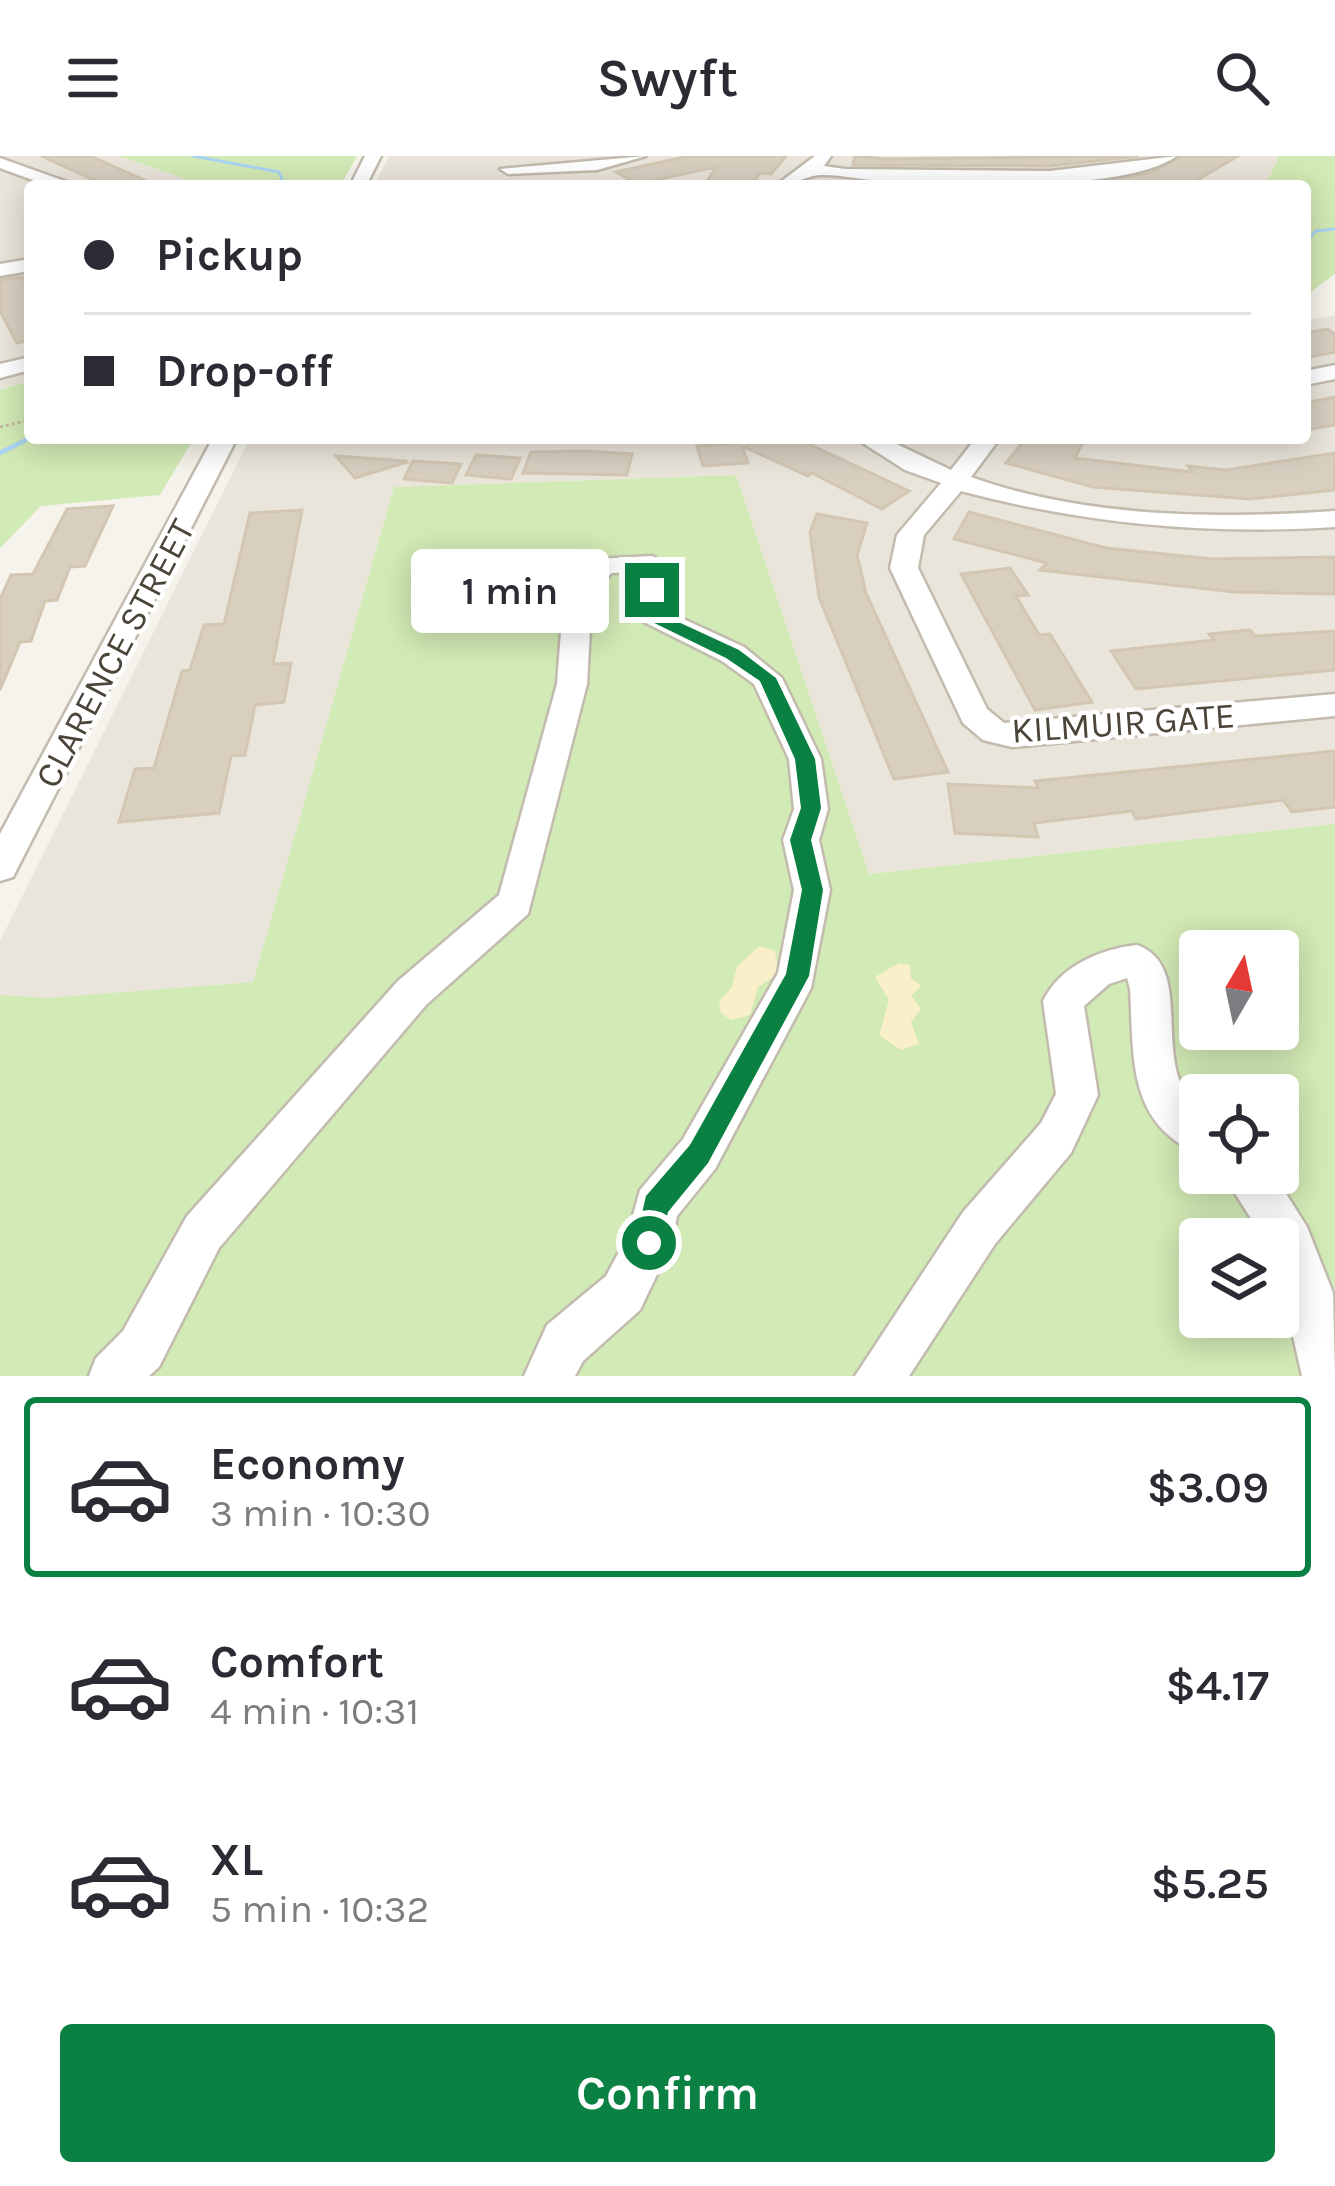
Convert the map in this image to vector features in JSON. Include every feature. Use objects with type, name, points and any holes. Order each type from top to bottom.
[{"type":"street","points":[[508,169],[597,165],[638,156]]},
{"type":"street","points":[[792,180],[818,163],[920,179],[1133,168],[1168,156]]},
{"type":"street","points":[[0,163],[47,180]]},
{"type":"street","name":"CLARENCE STREET","points":[[0,867],[222,444]]},
{"type":"street","points":[[881,444],[957,477],[1055,506],[1129,518],[1259,524],[1335,519]]},
{"type":"street","name":"KILMUIR GATE","points":[[983,444],[911,526],[903,546],[904,568],[974,715],[994,732],[1012,736],[1335,705]]},
{"type":"street","points":[[114,1376],[140,1348],[203,1232],[412,993],[515,903],[572,684],[578,592],[587,577],[605,565],[641,563],[652,565],[652,616],[733,654],[767,678],[805,759],[811,808],[800,840],[812,890],[797,976],[699,1154],[656,1206],[649,1243],[623,1293],[566,1342],[549,1376]]},
{"type":"street","points":[[880,1376],[979,1228],[1056,1138],[1077,1095],[1063,1001],[1088,974],[1124,962],[1137,962],[1147,969],[1152,988],[1147,1029],[1158,1086],[1168,1108],[1179,1116]]},
{"type":"street","points":[[1259,1194],[1296,1244],[1316,1311],[1327,1376]]},
{"type":"shaded area","points":[[0,156],[119,156],[189,180],[24,180],[24,383],[0,390]]},
{"type":"shaded area","points":[[389,156],[1279,156],[1265,180],[377,180]]},
{"type":"shaded area","points":[[1335,316],[1335,824],[869,874],[735,475],[394,487],[253,982],[0,1002],[0,941],[247,444],[1311,444],[1311,319]]},
{"type":"green space","points":[[119,156],[357,156],[343,180],[189,180]]},
{"type":"green space","points":[[1279,156],[1335,156],[1335,274],[1311,292],[1311,180],[1265,180]]},
{"type":"green space","points":[[24,383],[24,444],[190,444],[160,495],[41,506],[0,548],[0,390]]},
{"type":"green space","points":[[736,475],[869,874],[1335,824],[1335,1376],[0,1376],[0,995],[46,998],[253,982],[394,487]]},
{"type":"sand","points":[[760,946],[775,951],[778,974],[758,987],[750,1015],[731,1020],[721,1013],[719,1001],[732,987],[737,966]]},
{"type":"sand","points":[[899,963],[910,965],[911,978],[921,986],[911,996],[921,1009],[911,1022],[919,1044],[901,1050],[879,1035],[889,1000],[875,977]]},
{"type":"building","points":[[41,156],[90,156],[144,180],[94,180]]},
{"type":"building","points":[[689,156],[786,156],[771,174],[760,173],[755,180],[708,180],[716,167],[656,180],[630,180],[616,172]]},
{"type":"building","points":[[855,156],[1139,156],[1050,166],[853,165]]},
{"type":"building","points":[[1181,156],[1238,156],[1197,180],[1108,180],[1153,172]]},
{"type":"building","points":[[0,280],[24,280],[24,341],[17,343],[0,311]]},
{"type":"building","points":[[1327,329],[1335,334],[1335,352],[1311,357],[1311,332]]},
{"type":"building","points":[[1335,397],[1335,425],[1311,429],[1311,402]]},
{"type":"building","points":[[741,444],[748,463],[703,466],[697,446]]},
{"type":"building","points":[[809,444],[909,491],[882,509],[812,473],[808,476],[744,447]]},
{"type":"building","points":[[1021,444],[1082,444],[1075,458],[1192,472],[1188,466],[1226,470],[1335,453],[1335,490],[1250,499],[1093,487],[1006,463]]},
{"type":"building","points":[[531,452],[632,454],[627,475],[523,473]]},
{"type":"building","points":[[476,455],[520,458],[511,479],[466,475]]},
{"type":"building","points":[[336,456],[406,461],[407,462],[355,478]]},
{"type":"building","points":[[413,461],[461,464],[452,483],[404,479]]},
{"type":"building","points":[[113,506],[85,566],[70,567],[57,600],[45,601],[31,641],[20,642],[0,690],[0,599],[11,575],[33,574],[67,509]]},
{"type":"building","points":[[302,510],[273,664],[291,663],[284,702],[255,705],[245,755],[231,756],[219,813],[119,822],[135,769],[154,768],[182,671],[190,670],[204,625],[224,624],[250,513]]},
{"type":"building","points":[[969,512],[1106,548],[1213,559],[1335,557],[1335,594],[1234,592],[1040,570],[1047,563],[954,539]]},
{"type":"building","points":[[817,514],[867,523],[857,555],[866,593],[948,772],[894,779],[819,597],[810,532]]},
{"type":"building","points":[[1010,568],[1028,595],[1016,596],[1039,635],[1050,634],[1092,702],[1035,710],[961,574]]},
{"type":"building","points":[[1250,630],[1255,636],[1335,631],[1335,670],[1136,689],[1111,651],[1214,640],[1209,634]]},
{"type":"building","points":[[1335,751],[1335,807],[1292,812],[1283,800],[1136,819],[1132,811],[1034,823],[1038,837],[955,833],[948,784],[1039,788],[1035,781]]},
{"type":"waterway","points":[[193,156],[279,172],[282,180]]},
{"type":"waterway","points":[[1311,236],[1316,231],[1335,229]]},
{"type":"waterway","points":[[0,453],[24,441]]},
{"type":"route","points":[[649,1243],[656,1206],[699,1154],[797,976],[812,890],[800,840],[811,808],[805,759],[767,678],[733,654],[652,616],[652,590]]}]
